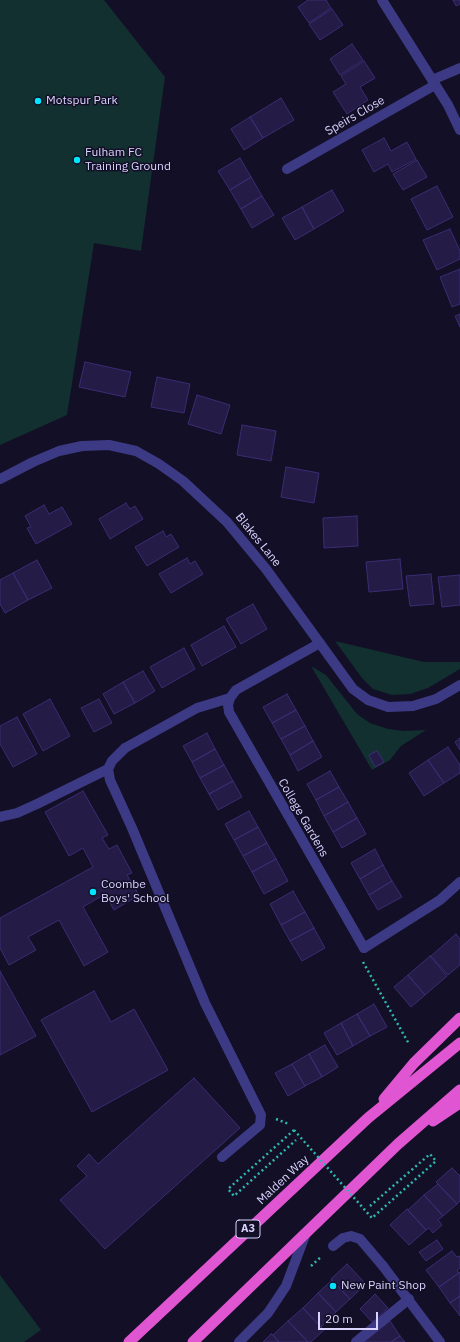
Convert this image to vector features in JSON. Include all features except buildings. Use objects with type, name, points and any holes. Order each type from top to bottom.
[{"type":"highway","points":[[368,1118],[414,1063],[460,1018]]},
{"type":"highway","name":"Malden Way","points":[[129,1342],[368,1118],[460,1042]]},
{"type":"highway","points":[[193,1342],[398,1144],[460,1090]]},
{"type":"highway","points":[[398,1144],[460,1103]]},
{"type":"street","points":[[382,0],[434,82],[460,130]]},
{"type":"street","name":"Speirs Close","points":[[287,169],[460,68]]},
{"type":"street","name":"Blakes Lane","points":[[0,479],[33,462],[59,451],[82,446],[109,446],[136,451],[183,480],[227,522],[247,545],[320,642],[353,689],[368,700],[388,707],[413,706],[436,699],[460,685]]},
{"type":"street","points":[[0,817],[17,813],[108,769],[116,755],[125,748],[197,708],[230,698],[236,690],[320,642]]},
{"type":"street","name":"College Gardens","points":[[230,698],[228,705],[233,723],[364,948]]},
{"type":"street","points":[[108,769],[110,780],[132,828],[205,1003],[261,1115],[260,1125],[222,1157]]},
{"type":"street","points":[[364,948],[440,900],[460,882]]},
{"type":"street","points":[[239,1342],[268,1313],[286,1286],[306,1233]]},
{"type":"street","points":[[333,1246],[343,1238],[351,1236],[360,1239],[409,1299],[440,1342]]},
{"type":"street","points":[[356,1342],[409,1299]]},
{"type":"path","points":[[364,948],[363,962],[409,1044]]},
{"type":"path","points":[[296,1140],[234,1196],[228,1189],[294,1130],[372,1218],[436,1161],[430,1154],[370,1206]]},
{"type":"green space","name":"Fulham FC Training Ground","points":[[0,0],[104,0],[165,77],[141,251],[94,243],[67,415],[0,445]]},
{"type":"green space","points":[[335,641],[424,662],[460,662],[460,669],[428,688],[410,694],[392,695],[373,689],[362,678]]},
{"type":"green space","points":[[311,666],[326,675],[357,714],[370,723],[388,729],[403,731],[426,730],[401,746],[390,760],[372,770]]},
{"type":"green space","points":[[0,1275],[41,1330],[24,1342],[0,1342]]},
{"type":"place","name":"Motspur Park","points":[[38,101]]},
{"type":"place","name":"Fulham FC Training Ground","points":[[77,160]]},
{"type":"place","name":"Coombe Boys' School","points":[[93,892]]},
{"type":"place","name":"New Paint Shop","points":[[333,1286]]}]
